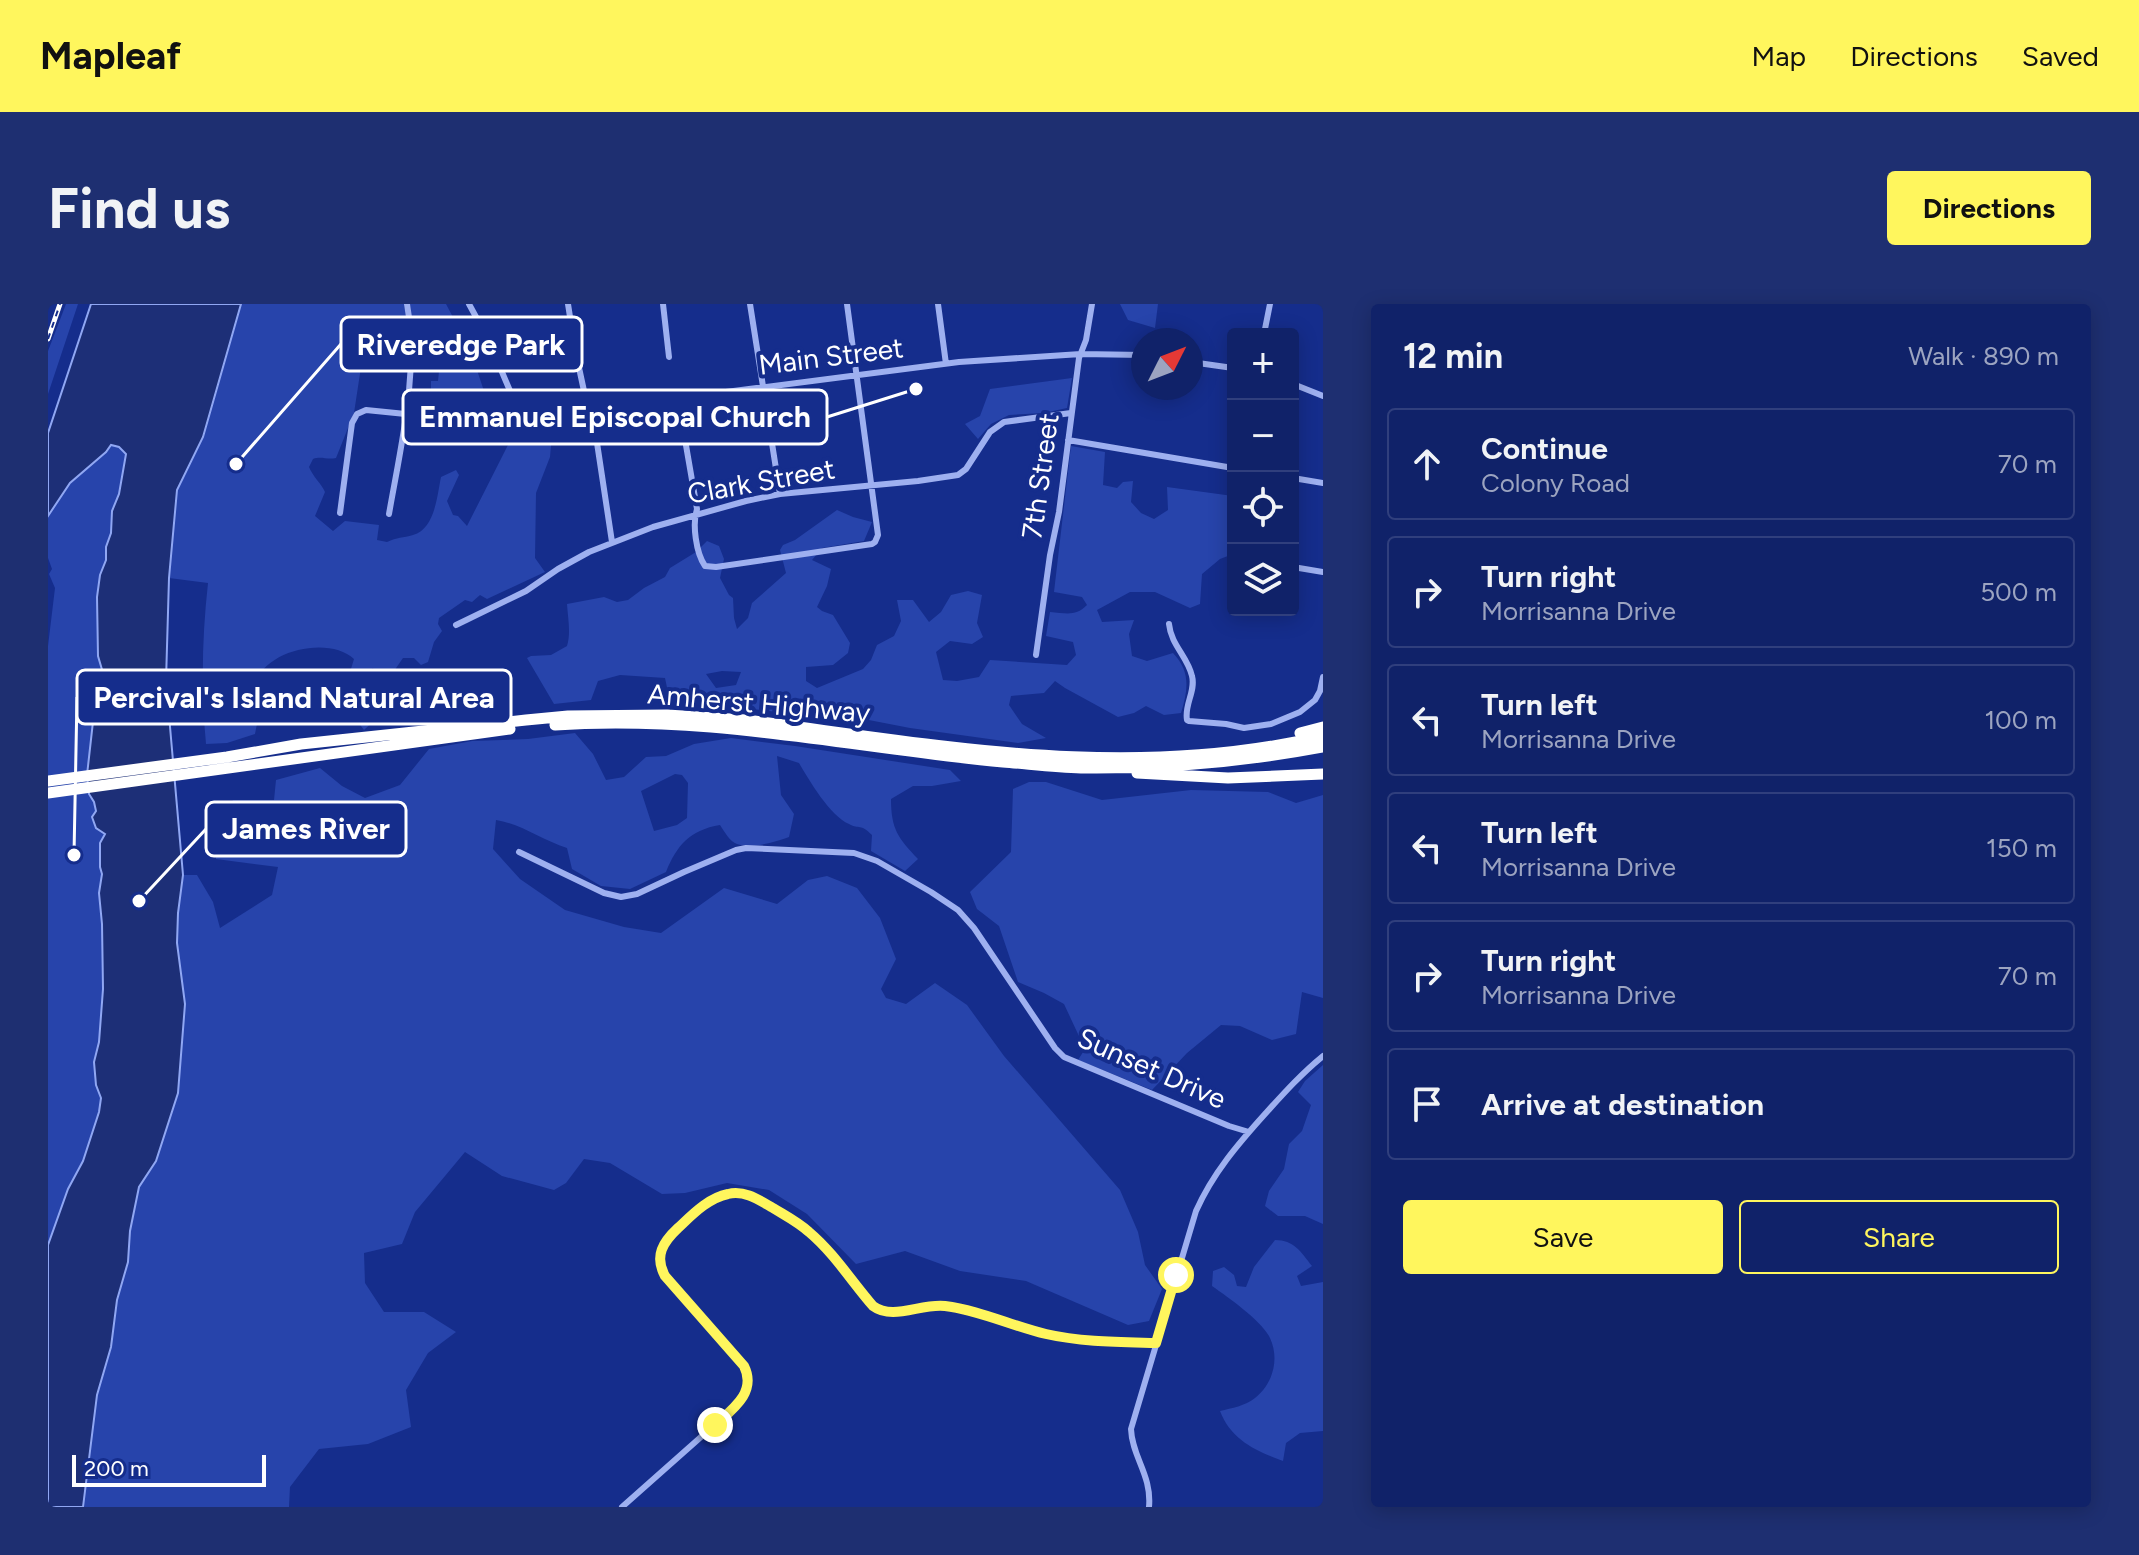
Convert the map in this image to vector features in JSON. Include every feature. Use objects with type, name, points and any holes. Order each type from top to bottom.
[{"type":"highway","name":"Amherst Highway","points":[[48,793],[227,762],[301,744],[579,716],[667,715],[746,720],[994,753],[1085,758],[1178,756],[1266,748],[1323,736]]},
{"type":"highway","name":"Amherst Highway","points":[[48,781],[523,727],[621,723],[772,733],[946,756],[1081,768],[1204,764],[1323,747]]},
{"type":"highway","points":[[1178,756],[1276,739],[1323,727]]},
{"type":"highway","points":[[1081,768],[1228,778],[1323,774]]},
{"type":"street","points":[[389,514],[412,352],[407,304]]},
{"type":"street","points":[[469,304],[488,339],[519,412],[527,422]]},
{"type":"street","points":[[568,304],[587,405],[591,410],[612,542]]},
{"type":"street","points":[[663,304],[669,357]]},
{"type":"street","points":[[750,304],[780,494]]},
{"type":"street","points":[[678,399],[697,509],[695,515],[701,563],[708,568],[875,542],[878,535],[847,304]]},
{"type":"street","points":[[938,304],[946,364]]},
{"type":"street","name":"7th Street","points":[[1036,655],[1071,413],[1092,304]]},
{"type":"street","points":[[1265,328],[1270,304]]},
{"type":"street","name":"Main Street","points":[[340,513],[352,423],[357,414],[366,410],[405,416],[527,422],[591,410],[946,364],[1081,354],[1131,355]]},
{"type":"street","points":[[1203,364],[1227,367]]},
{"type":"street","points":[[1299,386],[1323,396]]},
{"type":"street","name":"Clark Street","points":[[456,625],[526,591],[558,569],[612,542],[653,527],[780,494],[958,475],[966,469],[990,432],[1004,422],[1071,413]]},
{"type":"street","points":[[1068,440],[1227,467]]},
{"type":"street","points":[[1299,479],[1323,483]]},
{"type":"street","points":[[1299,568],[1323,572]]},
{"type":"street","points":[[1169,624],[1173,641],[1192,674],[1193,687],[1185,717],[1189,721],[1244,728],[1271,724],[1300,712],[1315,700],[1323,677]]},
{"type":"street","name":"Sunset Drive","points":[[519,852],[604,893],[621,897],[637,894],[746,848],[844,852],[865,856],[931,892],[967,919],[1061,1054],[1149,1094],[1249,1132]]},
{"type":"street","points":[[1149,1507],[1148,1485],[1141,1460],[1133,1446],[1131,1429],[1196,1211],[1212,1179],[1249,1132],[1291,1085],[1323,1056]]},
{"type":"street","points":[[622,1507],[727,1414],[747,1391],[749,1378],[744,1366],[665,1276],[659,1261],[660,1251],[670,1236],[707,1203],[726,1194],[752,1196],[798,1223],[819,1241],[873,1306],[882,1312],[943,1306],[1060,1337],[1156,1343]]},
{"type":"shaded area","points":[[66,304],[78,304],[48,394],[48,351]]},
{"type":"shaded area","points":[[91,304],[241,304],[203,437],[177,490],[169,578],[166,681],[183,875],[177,943],[185,1004],[178,1093],[156,1161],[139,1187],[111,1347],[97,1395],[83,1507],[48,1507],[48,1245],[68,1189],[83,1161],[101,1098],[96,1085],[94,1062],[99,1042],[103,989],[99,893],[102,874],[100,843],[105,834],[96,828],[92,817],[96,811],[89,794],[87,775],[96,695],[103,673],[98,656],[97,597],[126,454],[119,447],[111,445],[70,483],[48,516],[48,433]]},
{"type":"shaded area","points":[[241,304],[404,304],[410,342],[407,363],[387,351],[376,317],[347,339],[361,367],[354,413],[336,458],[313,459],[309,467],[325,492],[315,516],[333,531],[345,521],[379,525],[377,540],[387,542],[420,532],[434,511],[441,477],[456,470],[459,475],[447,501],[453,515],[467,526],[515,427],[553,423],[550,457],[536,493],[535,558],[545,572],[487,599],[480,595],[472,602],[465,600],[439,618],[442,631],[434,642],[428,662],[421,665],[414,658],[403,658],[394,671],[381,714],[364,730],[358,722],[376,683],[373,668],[340,716],[354,659],[330,648],[315,648],[284,655],[261,673],[255,685],[258,715],[255,734],[227,743],[206,744],[203,664],[208,583],[169,578],[177,490],[203,437]]},
{"type":"shaded area","points":[[410,304],[446,304],[455,321],[475,327],[483,348],[472,355],[489,406],[481,414],[470,402],[453,404],[447,392],[431,394],[431,381],[438,381],[439,371],[434,365],[426,364],[415,356]]},
{"type":"shaded area","points":[[1120,304],[1158,304],[1155,328],[1128,320]]},
{"type":"shaded area","points":[[1072,378],[1067,408],[1009,415],[991,424],[978,439],[965,424],[980,416],[990,389]]},
{"type":"shaded area","points":[[111,445],[119,446],[126,454],[97,597],[98,656],[103,673],[96,695],[87,775],[89,794],[96,811],[92,817],[96,828],[105,834],[99,893],[103,989],[99,1042],[94,1062],[96,1085],[101,1098],[83,1161],[68,1189],[48,1245],[48,646],[55,588],[49,574],[52,569],[48,558],[48,516],[70,483]]},
{"type":"shaded area","points":[[1071,446],[1105,452],[1103,485],[1117,488],[1123,482],[1133,481],[1131,502],[1141,513],[1154,519],[1168,510],[1167,487],[1227,495],[1227,556],[1202,574],[1200,604],[1190,608],[1155,592],[1130,592],[1097,610],[1102,622],[1134,620],[1129,634],[1132,656],[1147,661],[1173,653],[1179,660],[1186,682],[1181,713],[1164,715],[1146,706],[1118,717],[1055,681],[1044,693],[1011,696],[1009,705],[1022,724],[1046,738],[1018,743],[843,715],[813,717],[724,705],[670,702],[665,678],[620,675],[598,681],[591,700],[554,704],[527,658],[551,655],[567,646],[567,604],[604,597],[617,602],[628,600],[665,577],[670,568],[696,552],[707,541],[719,546],[724,559],[720,578],[733,598],[737,629],[748,618],[752,603],[786,573],[780,550],[783,545],[837,510],[872,522],[864,541],[822,548],[812,560],[831,569],[817,607],[833,615],[850,643],[848,653],[833,665],[806,667],[806,681],[817,688],[863,669],[877,645],[894,636],[901,621],[897,600],[913,600],[929,622],[941,612],[951,595],[968,591],[982,595],[977,623],[983,637],[972,644],[950,641],[936,652],[943,680],[979,677],[990,660],[1067,665],[1076,655],[1073,642],[1046,636],[1050,612],[1074,613],[1083,609],[1087,605],[1082,597],[1054,592]],"holes":[[[741,672],[736,685],[716,688],[706,674]]]},
{"type":"shaded area","points":[[575,733],[593,754],[606,780],[624,777],[646,757],[666,756],[694,744],[731,738],[950,770],[961,781],[913,786],[891,799],[892,818],[897,832],[918,859],[905,871],[871,851],[872,835],[842,820],[821,797],[799,763],[777,756],[781,795],[794,814],[789,837],[784,839],[749,846],[732,841],[720,825],[710,827],[686,840],[666,872],[630,889],[601,886],[572,869],[567,848],[505,822],[496,820],[493,849],[520,879],[565,910],[624,927],[661,933],[724,888],[777,904],[808,880],[827,876],[857,888],[880,918],[896,959],[881,989],[886,998],[906,1004],[935,983],[967,1005],[1004,1056],[1120,1190],[1138,1232],[1145,1265],[1162,1289],[1149,1321],[1128,1325],[1026,1281],[960,1271],[905,1251],[856,1264],[807,1214],[769,1190],[727,1183],[685,1193],[662,1194],[610,1163],[584,1159],[566,1183],[554,1190],[502,1176],[465,1152],[415,1212],[402,1244],[364,1253],[365,1283],[384,1312],[424,1312],[456,1332],[428,1353],[406,1390],[411,1427],[368,1444],[319,1449],[290,1487],[289,1507],[83,1507],[97,1395],[111,1347],[139,1186],[156,1161],[178,1093],[185,1004],[177,943],[183,875],[197,875],[213,902],[220,928],[272,895],[278,867],[216,859],[215,832],[233,800],[274,800],[276,780],[320,768],[342,786],[365,798],[400,785],[429,749],[472,741]],"holes":[[[675,774],[682,775],[688,783],[687,818],[677,825],[654,831],[641,791]]]},
{"type":"shaded area","points":[[1029,782],[1046,782],[1102,800],[1191,790],[1268,792],[1296,803],[1323,795],[1323,998],[1302,992],[1296,1034],[1272,1040],[1240,1026],[1221,1025],[1187,1053],[1152,1090],[1078,1060],[1085,1049],[1064,1004],[1018,982],[999,926],[977,909],[970,892],[1011,852],[1013,789]]},
{"type":"shaded area","points":[[1323,1065],[1323,1224],[1305,1216],[1278,1216],[1265,1206],[1269,1191],[1284,1169],[1289,1144],[1302,1131],[1311,1105],[1298,1092]]},
{"type":"shaded area","points":[[1275,1240],[1292,1245],[1312,1266],[1297,1276],[1301,1286],[1323,1282],[1323,1431],[1300,1433],[1286,1443],[1283,1461],[1238,1437],[1220,1411],[1247,1403],[1262,1392],[1271,1377],[1274,1352],[1269,1336],[1258,1323],[1212,1286],[1213,1271],[1224,1267],[1234,1275],[1237,1286],[1246,1287],[1254,1267]]},
{"type":"railway","points":[[48,339],[60,304]]},
{"type":"place","name":"Emmanuel Episcopal Church","points":[[916,389]]},
{"type":"place","name":"Riveredge Park","points":[[236,464]]},
{"type":"place","name":"Percival's Island Natural Area","points":[[74,855]]},
{"type":"place","name":"James River","points":[[139,901]]},
{"type":"route","points":[[715,1425],[745,1394],[749,1378],[747,1372],[665,1276],[659,1261],[660,1251],[670,1236],[707,1203],[726,1194],[752,1196],[798,1223],[819,1241],[873,1306],[882,1312],[943,1306],[1060,1337],[1156,1343],[1176,1275]]}]
